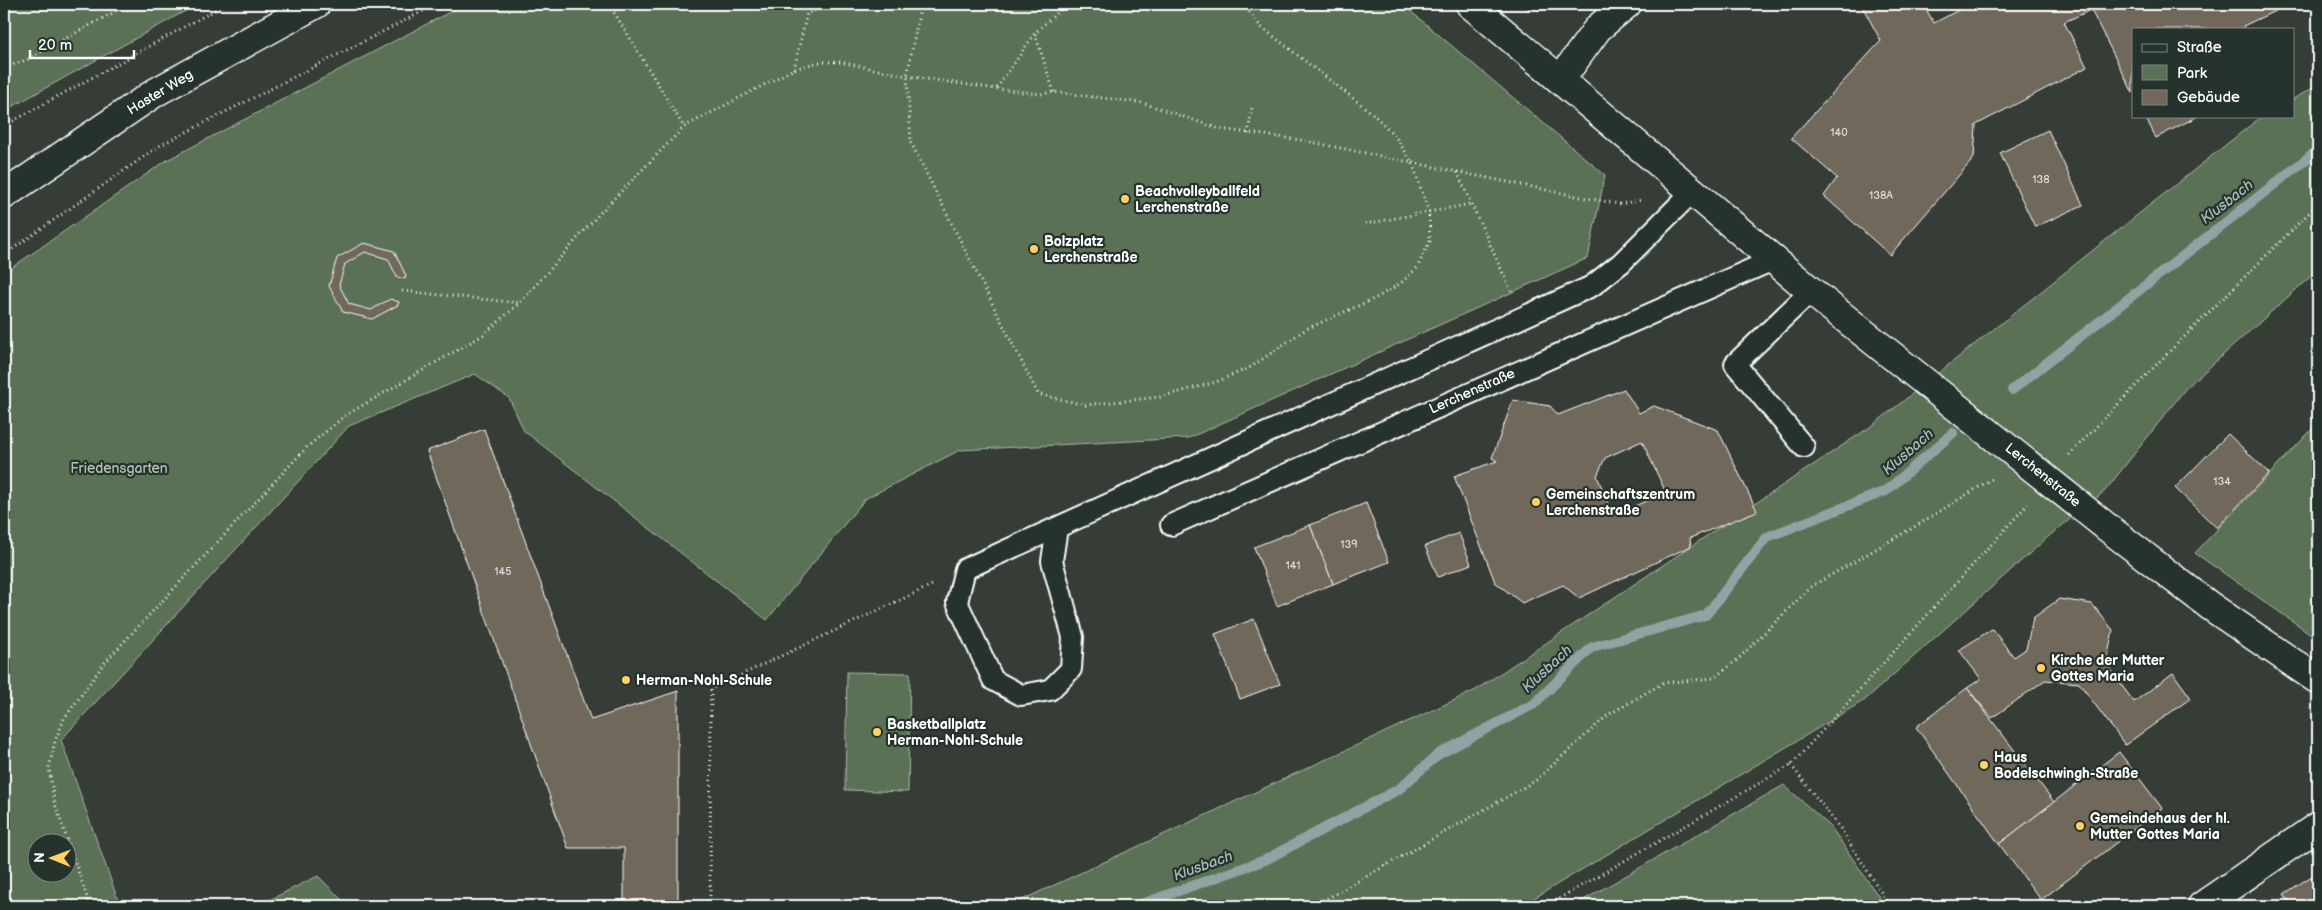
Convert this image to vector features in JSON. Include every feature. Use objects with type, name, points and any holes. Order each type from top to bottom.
[{"type":"street","name":"Haster Weg","points":[[6,192],[156,92],[316,4]]},
{"type":"street","name":"Lerchenstraße","points":[[1470,4],[1811,291],[2108,528],[2210,606],[2318,680]]},
{"type":"street","points":[[1561,79],[1598,28],[1627,4]]},
{"type":"street","points":[[2202,906],[2318,826]]},
{"type":"lane","points":[[1057,528],[1052,561],[1073,637],[1071,669],[1050,690],[1021,695],[993,680],[957,602],[965,569],[1592,286],[1621,264],[1692,192]]},
{"type":"lane","name":"Lerchenstraße","points":[[1170,525],[1775,259]]},
{"type":"lane","points":[[1804,447],[1735,364],[1811,291]]},
{"type":"path","points":[[4,68],[28,59],[129,4]]},
{"type":"path","points":[[4,126],[226,4]]},
{"type":"path","points":[[4,255],[159,146],[437,4]]},
{"type":"path","points":[[609,4],[684,127]]},
{"type":"path","points":[[794,69],[807,13],[837,4]]},
{"type":"path","points":[[921,4],[907,76],[911,143],[1038,394],[1085,405],[1160,397],[1216,382],[1242,371],[1306,329],[1376,298],[1401,283],[1417,268],[1430,241],[1429,213],[1412,162],[1394,136],[1372,113],[1260,26],[1243,4]]},
{"type":"path","points":[[997,89],[1035,33],[1066,4]]},
{"type":"path","points":[[1035,33],[1054,92]]},
{"type":"path","points":[[90,906],[54,801],[49,768],[55,741],[64,719],[105,662],[307,447],[346,415],[483,335],[520,303],[600,213],[684,127],[794,69],[819,62],[840,62],[907,76],[997,89],[1041,94],[1054,92],[1143,103],[1220,129],[1302,140],[1620,204],[1692,192]]},
{"type":"path","points":[[1248,134],[1252,107]]},
{"type":"path","points":[[1456,171],[1524,318]]},
{"type":"path","points":[[1365,224],[1471,204]]},
{"type":"path","points":[[1546,906],[1791,766],[2048,480],[2160,361],[2318,204]]},
{"type":"path","points":[[402,291],[520,303]]},
{"type":"path","points":[[1314,906],[1535,781],[1608,715],[1663,683],[1714,678],[1737,660],[1812,586],[1978,488],[2021,457]]},
{"type":"path","points":[[710,906],[711,689],[965,569]]},
{"type":"path","points":[[1791,766],[1840,828],[1890,906]]},
{"type":"green space","points":[[4,4],[198,4],[4,111]]},
{"type":"green space","name":"Friedensgarten","points":[[465,4],[1402,4],[1605,175],[1588,258],[1189,438],[960,450],[865,499],[767,620],[524,431],[509,398],[475,374],[349,426],[61,740],[120,906],[4,906],[4,273],[167,160]]},
{"type":"green space","points":[[2318,85],[2318,270],[2186,388],[2105,491],[2048,537],[1865,700],[1521,906],[1009,906],[1474,691],[1873,425],[2259,118],[2294,118],[2294,98]]},
{"type":"green space","points":[[2318,423],[2318,639],[2195,553]]},
{"type":"green space","name":"Basketballplatz Herman-Nohl-Schule","points":[[847,672],[910,673],[908,792],[845,790]]},
{"type":"green space","points":[[1784,785],[1831,827],[1885,906],[1573,906]]},
{"type":"green space","points":[[318,876],[348,906],[257,906]]},
{"type":"building","points":[[1861,4],[1923,4],[1934,23],[1970,4],[2290,4],[2243,26],[2244,28],[2132,28],[2132,91],[2091,10],[2064,22],[2087,67],[1976,125],[1974,158],[1890,255],[1824,196],[1837,178],[1791,138],[1881,41]]},
{"type":"building","points":[[2146,118],[2194,118],[2156,138]]},
{"type":"building","points":[[2048,130],[2083,205],[2035,227],[2000,153]]},
{"type":"building","points":[[364,243],[394,251],[406,276],[405,279],[397,277],[388,259],[365,252],[345,264],[339,285],[349,304],[371,310],[390,299],[399,302],[398,305],[372,319],[343,312],[329,286],[337,258]]},
{"type":"building","name":"Gemeinschaftszentrum Lerchenstraße","points":[[1624,389],[1639,413],[1654,406],[1718,430],[1757,511],[1690,538],[1691,546],[1579,598],[1563,585],[1522,603],[1495,582],[1454,476],[1497,461],[1492,458],[1513,400],[1550,406],[1558,415]],"holes":[[[1642,441],[1666,493],[1613,515],[1597,476],[1605,458]]]},
{"type":"building","name":"Herman-Nohl-Schule","points":[[484,429],[591,720],[678,691],[678,906],[624,906],[624,848],[568,848],[427,451]]},
{"type":"building","points":[[2228,434],[2269,473],[2217,528],[2175,488]]},
{"type":"building","points":[[1366,503],[1389,562],[1333,584],[1310,525]]},
{"type":"building","points":[[1310,525],[1333,584],[1277,606],[1254,547]]},
{"type":"building","points":[[1459,533],[1471,564],[1438,577],[1425,546]]},
{"type":"building","name":"Kirche der Mutter Gottes Maria","points":[[2059,599],[2092,604],[2113,630],[2106,664],[2134,702],[2173,673],[2191,698],[2125,745],[2079,683],[2045,680],[1992,718],[1967,688],[1981,679],[1959,650],[1992,629],[2014,657],[2026,649],[2033,618]]},
{"type":"building","points":[[1254,619],[1280,684],[1240,699],[1215,634]]},
{"type":"building","name":"Haus Bodelschwingh-Straße","points":[[1967,688],[2054,802],[1999,844],[1916,727]]},
{"type":"building","name":"Gemeindehaus der hl. Mutter Gottes Maria","points":[[2119,752],[2162,808],[2041,900],[1999,844]]},
{"type":"building","points":[[2318,872],[2318,906],[2292,906],[2284,894]]},
{"type":"waterway","name":"Klusbach","points":[[2012,390],[2318,150]]},
{"type":"waterway","name":"Klusbach","points":[[1136,906],[1265,860],[1399,789],[1439,754],[1534,704],[1592,647],[1706,615],[1767,537],[1886,491],[1953,433]]},
{"type":"place","name":"Beachvolleyballfeld Lerchenstraße","points":[[1125,199]]},
{"type":"place","name":"Bolzplatz Lerchenstraße","points":[[1034,249]]},
{"type":"place","name":"Gemeinschaftszentrum Lerchenstraße","points":[[1536,502]]},
{"type":"place","name":"Kirche der Mutter Gottes Maria","points":[[2041,668]]},
{"type":"place","name":"Herman-Nohl-Schule","points":[[626,680]]},
{"type":"place","name":"Basketballplatz Herman-Nohl-Schule","points":[[877,732]]},
{"type":"place","name":"Haus Bodelschwingh-Straße","points":[[1984,765]]},
{"type":"place","name":"Gemeindehaus der hl. Mutter Gottes Maria","points":[[2080,826]]}]
